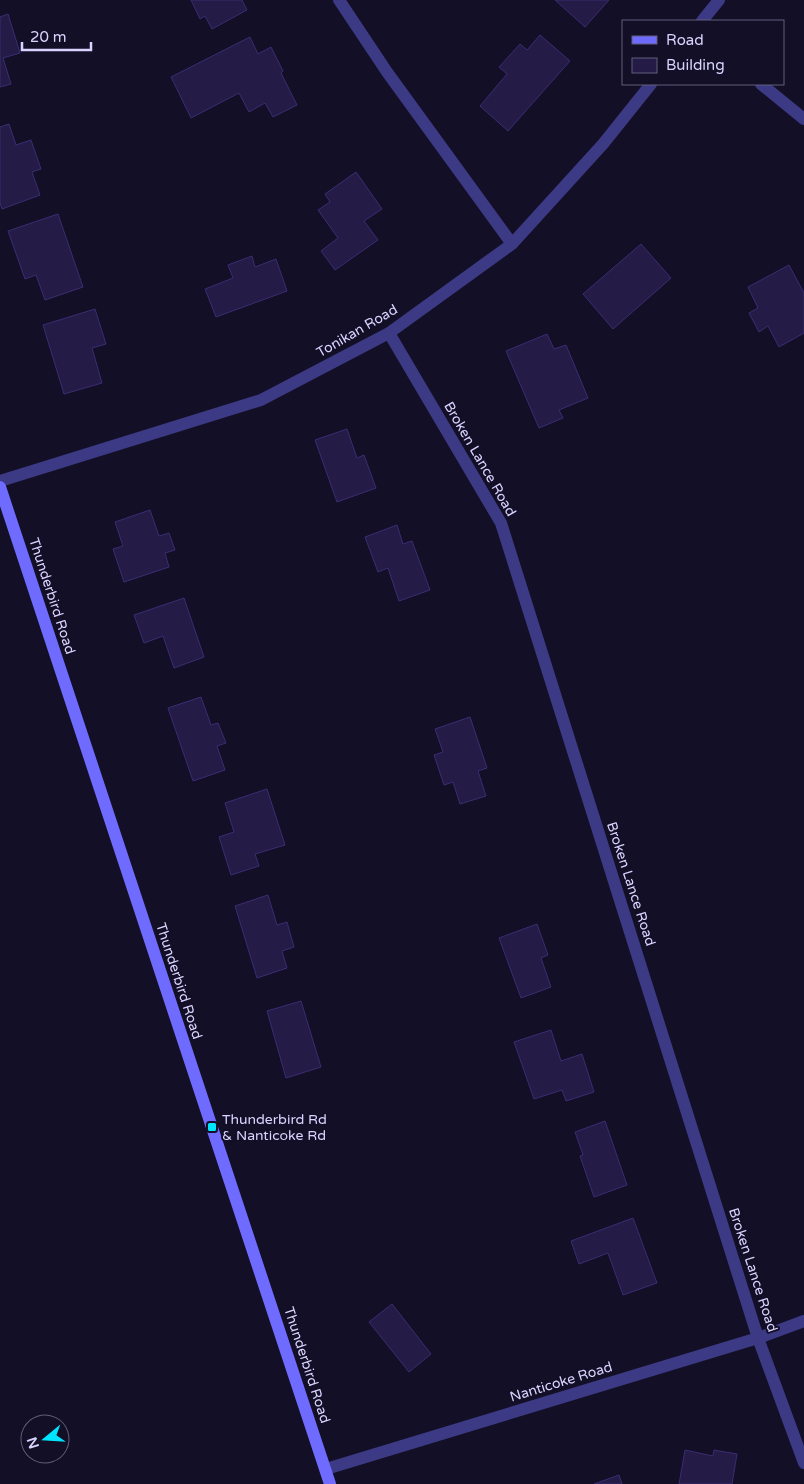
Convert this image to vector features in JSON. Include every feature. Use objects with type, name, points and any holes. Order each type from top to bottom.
[{"type":"street","points":[[339,0],[387,72],[512,244]]},
{"type":"street","points":[[703,20],[719,0]]},
{"type":"street","name":"Tonikan Road","points":[[0,481],[261,400],[389,333],[512,244],[603,144],[650,85]]},
{"type":"street","points":[[761,85],[804,119]]},
{"type":"street","name":"Broken Lance Road","points":[[389,333],[501,523],[758,1338],[804,1464]]},
{"type":"street","name":"Thunderbird Road","points":[[0,487],[330,1484]]},
{"type":"street","name":"Nanticoke Road","points":[[326,1469],[758,1338],[804,1322]]},
{"type":"building","points":[[191,0],[242,0],[247,10],[212,29],[205,16],[200,19]]},
{"type":"building","points":[[555,0],[609,0],[585,27]]},
{"type":"building","points":[[8,14],[20,53],[3,58],[11,84],[0,87],[0,17]]},
{"type":"building","points":[[540,35],[570,61],[508,131],[480,106],[507,74],[499,67],[520,44],[527,50]]},
{"type":"building","points":[[250,37],[258,54],[271,47],[283,71],[281,73],[297,105],[273,117],[265,103],[249,112],[239,93],[191,118],[171,77]]},
{"type":"building","points":[[9,124],[16,145],[31,140],[41,169],[32,172],[40,195],[2,209],[0,203],[0,127]]},
{"type":"building","points":[[356,172],[382,209],[364,221],[378,240],[335,270],[321,251],[338,238],[318,210],[330,202],[325,194]]},
{"type":"building","points":[[58,214],[83,287],[45,300],[36,275],[25,279],[8,231]]},
{"type":"building","points":[[641,244],[671,278],[613,329],[583,294]]},
{"type":"building","points":[[252,256],[255,267],[276,259],[287,291],[216,317],[205,289],[233,278],[228,265]]},
{"type":"building","points":[[789,265],[804,293],[804,333],[779,347],[768,326],[759,332],[749,313],[758,308],[748,287]]},
{"type":"building","points":[[95,309],[106,344],[92,348],[102,383],[64,394],[43,325]]},
{"type":"building","points":[[547,334],[554,349],[566,345],[588,398],[559,410],[563,418],[539,428],[506,351]]},
{"type":"building","points":[[347,429],[357,458],[364,455],[376,488],[337,502],[315,440]]},
{"type":"building","points":[[150,510],[159,536],[169,533],[175,550],[165,553],[169,567],[124,582],[113,549],[123,546],[115,522]]},
{"type":"building","points":[[397,525],[403,544],[412,541],[430,590],[399,601],[388,568],[378,572],[365,537]]},
{"type":"building","points":[[184,598],[204,657],[174,668],[163,636],[144,643],[134,615]]},
{"type":"building","points":[[201,697],[211,725],[218,723],[226,743],[217,746],[225,770],[193,781],[168,708]]},
{"type":"building","points":[[470,717],[487,768],[478,771],[486,796],[460,804],[453,782],[444,785],[434,755],[443,752],[435,729]]},
{"type":"building","points":[[267,789],[285,845],[255,854],[259,866],[231,875],[219,837],[234,832],[225,803]]},
{"type":"building","points":[[268,895],[277,925],[287,922],[294,947],[282,951],[287,968],[257,978],[235,906]]},
{"type":"building","points":[[537,924],[548,955],[541,958],[551,987],[521,998],[499,938]]},
{"type":"building","points":[[301,1001],[321,1067],[286,1078],[267,1011]]},
{"type":"building","points":[[551,1030],[561,1061],[582,1054],[594,1092],[566,1101],[562,1090],[534,1099],[514,1042]]},
{"type":"building","points":[[605,1121],[627,1185],[594,1197],[580,1156],[583,1155],[575,1132]]},
{"type":"building","points":[[633,1218],[657,1283],[623,1295],[608,1253],[579,1264],[571,1241]]},
{"type":"building","points":[[392,1304],[431,1354],[409,1372],[369,1322]]},
{"type":"building","points":[[685,1450],[713,1456],[714,1450],[737,1454],[732,1484],[679,1484]]},
{"type":"building","points":[[619,1475],[622,1484],[594,1484]]},
{"type":"place","name":"Thunderbird Rd & Nanticoke Rd","points":[[212,1127]]}]
